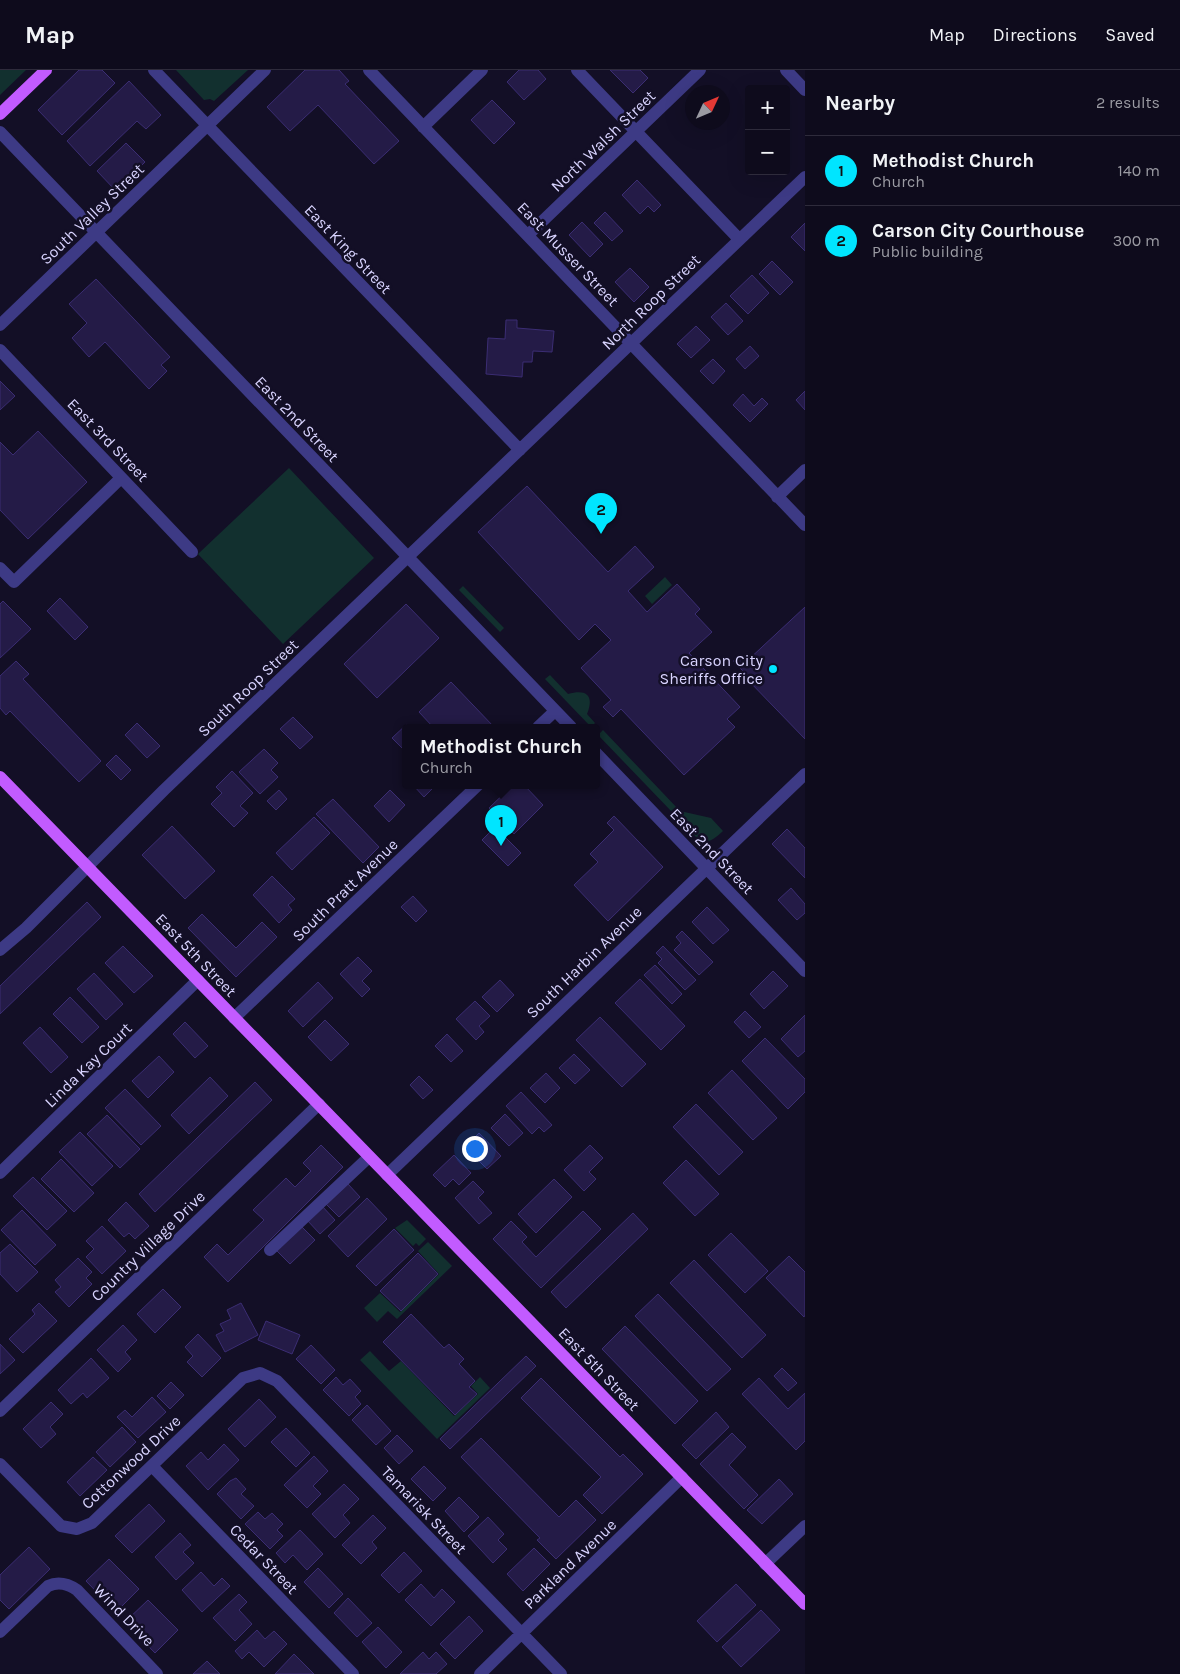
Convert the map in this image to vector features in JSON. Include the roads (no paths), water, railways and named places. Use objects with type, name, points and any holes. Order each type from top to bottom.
[{"type":"main road","points":[[0,114],[46,70]]},
{"type":"main road","name":"East 5th Street","points":[[0,777],[805,1604]]},
{"type":"street","name":"East King Street","points":[[154,70],[520,450]]},
{"type":"street","name":"South Valley Street","points":[[0,325],[265,70]]},
{"type":"street","name":"East Musser Street","points":[[369,70],[805,525]]},
{"type":"street","points":[[423,127],[482,70]]},
{"type":"street","points":[[577,70],[739,240]]},
{"type":"street","name":"North Walsh Street","points":[[528,235],[700,70]]},
{"type":"street","points":[[786,70],[805,90]]},
{"type":"street","name":"East 2nd Street","points":[[0,132],[568,724]]},
{"type":"street","name":"North Roop Street","points":[[520,450],[805,177]]},
{"type":"street","name":"East 3rd Street","points":[[0,350],[192,552]]},
{"type":"street","name":"South Roop Street","points":[[0,950],[26,928],[87,866],[520,450]]},
{"type":"street","points":[[778,497],[805,470]]},
{"type":"street","points":[[0,568],[14,582],[121,478]]},
{"type":"street","points":[[541,724],[556,711]]},
{"type":"street","name":"East 2nd Street","points":[[600,757],[805,971]]},
{"type":"street","name":"South Harbin Avenue","points":[[386,1175],[805,774]]},
{"type":"street","name":"South Pratt Avenue","points":[[234,1018],[474,789]]},
{"type":"street","name":"Linda Kay Court","points":[[0,1173],[198,980]]},
{"type":"street","name":"Country Village Drive","points":[[0,1411],[319,1104]]},
{"type":"street","points":[[270,1250],[369,1157]]},
{"type":"street","name":"Cottonwood Drive","points":[[0,1464],[61,1526],[77,1529],[92,1522],[243,1378],[260,1373]]},
{"type":"street","name":"Tamarisk Street","points":[[260,1373],[277,1381],[561,1674]]},
{"type":"street","name":"Cedar Street","points":[[152,1466],[353,1674]]},
{"type":"street","name":"Parkland Avenue","points":[[480,1674],[682,1477]]},
{"type":"street","points":[[765,1564],[805,1526]]},
{"type":"street","name":"Wind Drive","points":[[0,1632],[48,1586],[56,1583],[64,1584],[77,1590],[157,1674]]},
{"type":"place","name":"Carson City Courthouse","points":[[601,534]]},
{"type":"place","name":"Carson City Sheriffs Office","points":[[773,669]]},
{"type":"place","name":"Methodist Church","points":[[501,846]]}]
